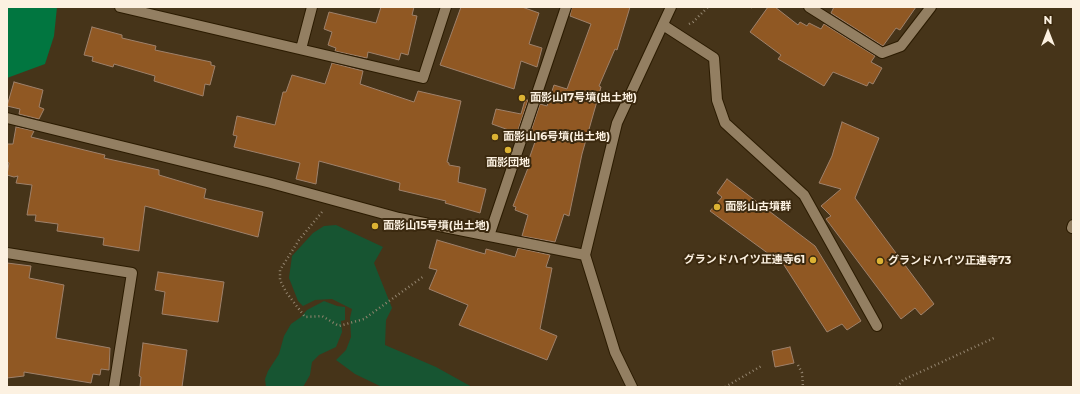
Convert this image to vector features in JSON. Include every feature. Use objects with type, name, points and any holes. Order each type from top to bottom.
[{"type":"street","points":[[120,7],[424,78],[446,7]]},
{"type":"street","points":[[301,49],[312,7]]},
{"type":"street","points":[[632,387],[615,352],[585,255],[618,123],[671,7]]},
{"type":"street","points":[[809,7],[882,53],[901,46],[931,7]]},
{"type":"street","points":[[489,236],[563,8]]},
{"type":"street","points":[[663,25],[714,58],[717,100],[725,123],[804,195],[877,326]]},
{"type":"street","points":[[7,118],[399,218],[585,255]]},
{"type":"street","points":[[7,253],[132,273],[114,387]]},
{"type":"path","points":[[333,200],[299,240],[280,270],[280,280],[286,292],[305,318],[322,316],[339,326],[364,319],[424,276]]},
{"type":"path","points":[[897,387],[903,380],[994,338]]},
{"type":"path","points":[[725,387],[763,364]]},
{"type":"path","points":[[798,365],[802,373],[803,387]]},
{"type":"green space","points":[[7,7],[57,7],[54,36],[45,64],[7,78]]},
{"type":"green space","points":[[336,225],[383,247],[374,263],[392,308],[386,320],[385,345],[436,367],[472,387],[382,387],[355,374],[336,360],[346,350],[351,337],[350,318],[352,309],[332,299],[315,300],[303,306],[298,301],[289,278],[292,256],[313,233],[324,226]]},
{"type":"green space","points":[[324,301],[337,306],[345,307],[345,320],[341,321],[342,332],[336,347],[319,355],[312,362],[310,375],[303,387],[266,387],[265,379],[268,371],[279,354],[284,336],[291,324],[301,317],[307,310]]},
{"type":"building","points":[[381,7],[414,7],[412,15],[417,16],[408,55],[401,53],[399,60],[368,52],[367,58],[335,51],[336,48],[328,45],[332,32],[324,29],[329,12],[376,23]]},
{"type":"building","points":[[461,7],[522,7],[539,13],[529,44],[542,48],[537,67],[521,61],[514,89],[440,65]]},
{"type":"building","points":[[572,7],[630,7],[617,50],[615,49],[599,86],[601,87],[582,154],[569,216],[564,214],[555,242],[522,236],[528,215],[515,210],[516,207],[513,206],[530,163],[528,162],[536,139],[529,137],[540,104],[547,106],[554,85],[567,89],[591,24],[570,16]]},
{"type":"building","points":[[768,7],[775,7],[798,25],[800,22],[807,26],[809,23],[821,29],[824,24],[875,56],[871,62],[882,68],[873,84],[869,82],[867,86],[833,72],[824,86],[778,59],[781,55],[750,32]]},
{"type":"building","points":[[834,7],[916,7],[900,30],[896,28],[883,46],[831,13]]},
{"type":"building","points":[[92,27],[122,35],[122,38],[156,46],[155,50],[211,62],[211,65],[215,66],[210,85],[205,84],[203,96],[154,81],[155,76],[114,64],[113,67],[92,61],[93,57],[84,55]]},
{"type":"building","points":[[332,63],[363,71],[360,84],[414,102],[418,91],[461,101],[447,162],[449,165],[460,167],[458,182],[486,189],[480,213],[445,203],[446,201],[399,190],[400,183],[319,161],[316,184],[296,179],[300,163],[234,147],[237,136],[233,135],[237,116],[275,125],[283,92],[286,92],[292,75],[325,84]]},
{"type":"building","points":[[14,82],[43,90],[39,107],[44,109],[39,119],[19,114],[20,109],[7,106]]},
{"type":"building","points":[[525,100],[528,100],[517,133],[492,124],[496,109],[521,114]]},
{"type":"building","name":"グランドハイツ正連寺73","points":[[842,122],[879,138],[855,198],[934,304],[921,315],[915,308],[901,319],[826,219],[831,216],[821,206],[841,189],[819,183],[832,156]]},
{"type":"building","points":[[16,127],[34,131],[31,137],[105,155],[104,158],[159,170],[159,175],[206,189],[204,198],[263,212],[258,237],[145,206],[139,251],[103,245],[104,238],[57,231],[58,224],[35,221],[36,215],[27,215],[32,185],[16,183],[18,176],[14,177],[7,175],[9,163],[7,162],[7,144],[13,144]]},
{"type":"building","name":"グランドハイツ正連寺61","points":[[727,179],[815,246],[861,321],[847,330],[842,324],[827,332],[784,265],[710,211],[722,197],[717,193]]},
{"type":"building","points":[[437,240],[485,254],[486,249],[515,257],[518,248],[550,255],[546,267],[552,268],[540,329],[557,336],[547,360],[459,325],[468,305],[429,289],[437,270],[429,268]]},
{"type":"building","points":[[7,263],[31,266],[29,278],[64,285],[56,338],[110,348],[109,370],[101,369],[100,375],[93,374],[91,383],[24,372],[24,376],[7,378]]},
{"type":"building","points":[[158,272],[224,282],[218,322],[162,314],[165,292],[155,290]]},
{"type":"building","points":[[143,343],[187,350],[182,387],[140,387],[141,377],[139,376]]},
{"type":"building","points":[[790,347],[794,363],[775,367],[772,351]]},
{"type":"place","name":"面影山17号墳(出土地)","points":[[522,98]]},
{"type":"place","name":"面影山16号墳(出土地)","points":[[495,137]]},
{"type":"place","name":"面影団地","points":[[508,150]]},
{"type":"place","name":"面影山古墳群","points":[[717,207]]},
{"type":"place","name":"面影山15号墳(出土地)","points":[[375,226]]},
{"type":"place","name":"グランドハイツ正連寺61","points":[[813,260]]},
{"type":"place","name":"グランドハイツ正連寺73","points":[[880,261]]}]
